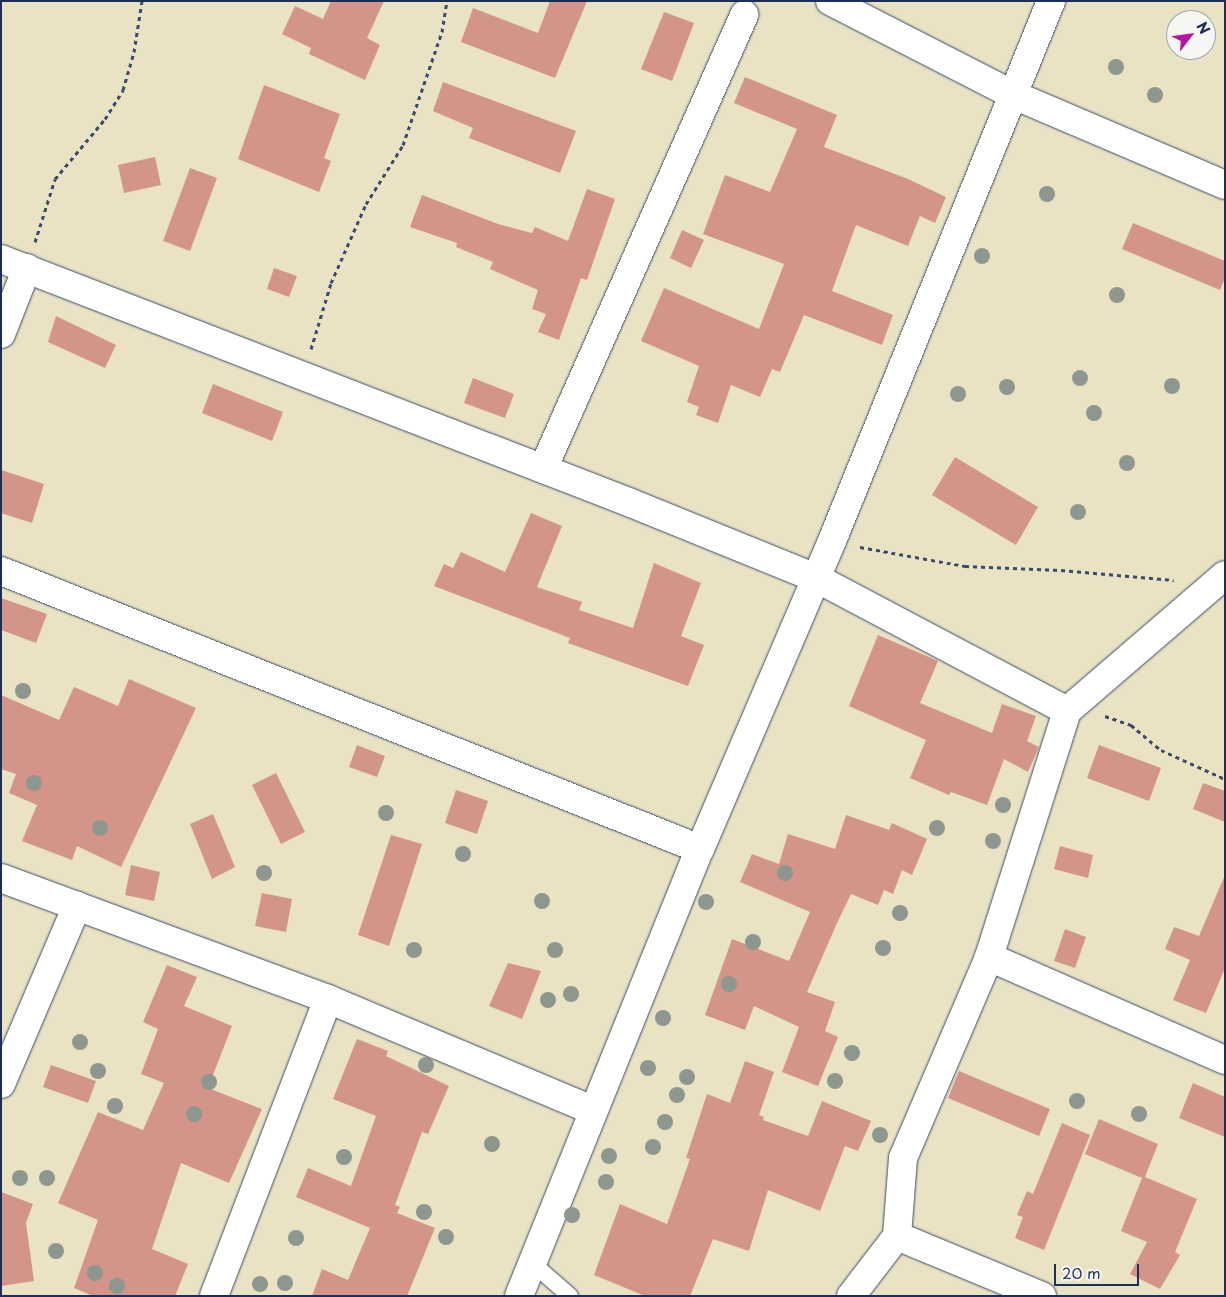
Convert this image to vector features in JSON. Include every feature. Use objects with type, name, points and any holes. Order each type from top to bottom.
[{"type":"street","points":[[830,1],[1014,95],[1225,185]]},
{"type":"street","points":[[519,1296],[592,1110],[700,849],[832,542],[1051,1]]},
{"type":"street","points":[[543,468],[744,15]]},
{"type":"street","points":[[1,258],[543,468],[816,578],[1067,711]]},
{"type":"street","points":[[1,334],[27,268]]},
{"type":"street","points":[[1,570],[700,849]]},
{"type":"street","points":[[851,1296],[897,1236],[903,1158],[989,958],[1067,711],[1219,579]]},
{"type":"street","points":[[1,878],[328,999],[592,1110]]},
{"type":"street","points":[[1,1084],[76,906]]},
{"type":"street","points":[[989,958],[1225,1060]]},
{"type":"street","points":[[214,1296],[328,999]]},
{"type":"street","points":[[897,1236],[1042,1296]]},
{"type":"lane","points":[[532,1263],[570,1296]]},
{"type":"path","points":[[27,268],[55,179],[105,119],[123,90],[134,52],[142,1]]},
{"type":"path","points":[[303,376],[331,283],[366,204],[402,145],[423,92],[442,32],[448,1]]},
{"type":"path","points":[[832,542],[965,566],[1219,579]]},
{"type":"path","points":[[1067,711],[1098,713],[1130,725],[1161,750],[1225,779]]},
{"type":"building","points":[[331,1],[384,1],[367,38],[380,45],[365,80],[309,54],[311,48],[282,34],[295,6],[323,19]]},
{"type":"building","points":[[550,1],[587,1],[555,78],[461,42],[473,8],[538,33]]},
{"type":"building","points":[[664,12],[694,23],[672,81],[641,69]]},
{"type":"building","points":[[745,77],[837,115],[824,147],[908,179],[946,197],[935,223],[920,216],[908,246],[856,225],[832,291],[893,315],[882,345],[804,315],[780,372],[772,369],[760,397],[731,385],[718,423],[696,415],[699,407],[687,402],[699,366],[641,341],[664,288],[759,329],[784,264],[703,234],[725,175],[770,192],[797,129],[734,103]]},
{"type":"building","points":[[443,82],[576,131],[560,173],[469,138],[473,128],[433,111]]},
{"type":"building","points":[[264,85],[340,114],[324,158],[331,161],[319,192],[238,159]]},
{"type":"building","points":[[155,157],[161,185],[124,193],[118,165]]},
{"type":"building","points":[[190,168],[217,178],[190,251],[163,241]]},
{"type":"building","points":[[587,189],[615,199],[587,280],[581,278],[559,340],[538,332],[546,314],[532,309],[538,290],[490,269],[493,262],[456,247],[457,243],[410,227],[422,195],[498,224],[532,233],[535,227],[568,241]]},
{"type":"building","points":[[1133,223],[1225,261],[1225,278],[1220,290],[1122,249]]},
{"type":"building","points":[[682,230],[704,240],[691,268],[670,258]]},
{"type":"building","points":[[274,268],[297,276],[289,297],[267,289]]},
{"type":"building","points":[[56,316],[116,345],[105,368],[48,342]]},
{"type":"building","points":[[473,378],[514,394],[505,418],[464,403]]},
{"type":"building","points":[[213,384],[283,412],[272,441],[202,413]]},
{"type":"building","points":[[955,457],[1038,507],[1016,545],[932,495]]},
{"type":"building","points":[[1,470],[44,484],[32,523],[1,513]]},
{"type":"building","points":[[531,513],[562,526],[537,587],[582,602],[579,610],[633,628],[654,563],[701,583],[681,636],[704,645],[688,686],[568,643],[570,638],[434,586],[444,564],[453,568],[461,552],[505,572]]},
{"type":"building","points":[[1,598],[47,614],[36,643],[1,630]]},
{"type":"building","points":[[878,635],[938,661],[920,703],[992,733],[1002,704],[1036,716],[1027,741],[1039,747],[1028,772],[1004,759],[987,805],[951,792],[949,795],[910,778],[926,740],[849,706]]},
{"type":"building","points":[[129,679],[196,708],[121,867],[77,846],[72,860],[22,841],[37,805],[9,793],[16,774],[1,769],[1,695],[59,720],[74,687],[118,706]]},
{"type":"building","points":[[357,745],[385,756],[377,777],[349,767]]},
{"type":"building","points":[[1099,745],[1161,768],[1149,801],[1087,778]]},
{"type":"building","points":[[276,773],[305,832],[281,844],[252,785]]},
{"type":"building","points":[[1203,783],[1225,791],[1225,822],[1193,809]]},
{"type":"building","points":[[456,790],[488,801],[477,834],[445,823]]},
{"type":"building","points":[[213,814],[235,867],[212,879],[190,824]]},
{"type":"building","points":[[846,815],[889,830],[892,823],[927,839],[912,875],[902,870],[893,894],[884,890],[878,905],[851,894],[837,923],[807,992],[835,1002],[825,1031],[838,1037],[818,1086],[782,1072],[799,1027],[754,1006],[745,1030],[705,1015],[732,939],[789,961],[810,912],[740,882],[752,854],[779,864],[788,834],[835,849]]},
{"type":"building","points":[[391,835],[422,844],[389,946],[358,935]]},
{"type":"building","points":[[1060,846],[1093,855],[1088,878],[1054,869]]},
{"type":"building","points":[[131,865],[160,872],[154,901],[125,895]]},
{"type":"building","points":[[1225,875],[1225,968],[1206,1013],[1173,1000],[1190,960],[1165,949],[1174,927],[1199,936]]},
{"type":"building","points":[[262,893],[292,899],[286,932],[255,926]]},
{"type":"building","points":[[1065,929],[1086,937],[1075,968],[1054,961]]},
{"type":"building","points":[[508,963],[541,971],[522,1019],[489,1006]]},
{"type":"building","points":[[167,965],[197,977],[184,1006],[232,1026],[208,1088],[262,1109],[229,1183],[181,1163],[152,1249],[188,1264],[175,1296],[93,1296],[74,1288],[98,1220],[58,1203],[98,1112],[143,1130],[164,1083],[141,1074],[158,1029],[143,1022]]},
{"type":"building","points":[[357,1039],[388,1051],[386,1056],[449,1086],[428,1134],[422,1132],[395,1205],[400,1207],[397,1213],[435,1228],[407,1296],[312,1296],[322,1269],[348,1280],[370,1228],[296,1197],[308,1168],[351,1186],[376,1116],[333,1099]]},
{"type":"building","points":[[745,1061],[774,1072],[759,1115],[764,1117],[763,1120],[808,1136],[822,1101],[871,1121],[858,1151],[845,1146],[820,1211],[768,1190],[749,1251],[713,1239],[690,1296],[645,1296],[594,1275],[620,1204],[667,1224],[690,1159],[686,1158],[707,1094],[730,1103]]},
{"type":"building","points":[[51,1065],[96,1081],[88,1103],[43,1087]]},
{"type":"building","points":[[959,1071],[1050,1109],[1039,1136],[948,1098]]},
{"type":"building","points":[[1193,1083],[1225,1097],[1225,1137],[1179,1118]]},
{"type":"building","points":[[1099,1119],[1158,1144],[1145,1177],[1197,1199],[1175,1252],[1180,1255],[1160,1289],[1130,1274],[1147,1242],[1121,1231],[1142,1178],[1085,1154]]},
{"type":"building","points":[[1062,1123],[1090,1135],[1044,1250],[1015,1238],[1023,1217],[1017,1215],[1027,1191],[1033,1194]]},
{"type":"building","points":[[1,1192],[33,1204],[26,1223],[34,1281],[1,1286]]}]
